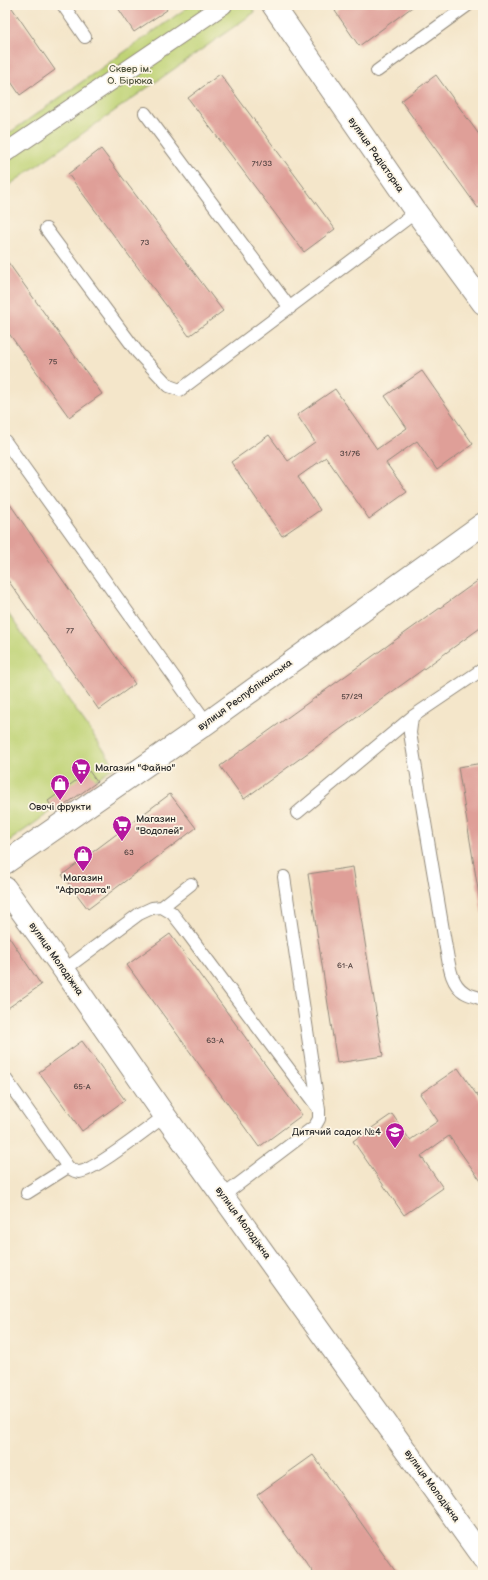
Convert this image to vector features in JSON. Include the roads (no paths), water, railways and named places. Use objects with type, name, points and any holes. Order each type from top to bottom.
[{"type":"street","points":[[5,153],[223,5]]},
{"type":"street","name":"вулиця Радіаторна","points":[[273,5],[416,212],[483,303]]},
{"type":"street","name":"вулиця Республіканська","points":[[5,863],[207,723],[483,524]]},
{"type":"street","name":"вулиця Молодіжна","points":[[5,888],[165,1116],[224,1195],[483,1558]]},
{"type":"lane","points":[[63,5],[85,37]]},
{"type":"lane","points":[[377,71],[468,5]]},
{"type":"lane","points":[[144,113],[290,308]]},
{"type":"lane","points":[[46,229],[138,354],[169,386],[180,390],[416,212]]},
{"type":"lane","points":[[5,441],[207,723]]},
{"type":"lane","points":[[297,813],[412,717],[483,669]]},
{"type":"lane","points":[[412,717],[410,733],[451,970],[455,983],[465,993],[479,998]]},
{"type":"lane","points":[[224,1195],[315,1126],[319,1119],[319,1110],[284,878]]},
{"type":"lane","points":[[64,970],[139,914],[152,908],[162,907],[191,884]]},
{"type":"lane","points":[[162,907],[172,913],[183,926],[319,1110]]},
{"type":"lane","points":[[5,1078],[68,1168],[74,1172],[81,1172],[96,1165],[165,1116]]},
{"type":"lane","points":[[27,1193],[68,1168]]},
{"type":"place","name":"Магазин \"Файно\"","points":[[81,785]]},
{"type":"place","name":"Овочі фрукти","points":[[60,801]]},
{"type":"place","name":"Магазин \"Водолей\"","points":[[122,842]]},
{"type":"place","name":"Магазин \"Афродита\"","points":[[83,872]]},
{"type":"place","name":"Дитячий садок №4","points":[[395,1149]]},
{"type":"park label","name":"Сквер ім. О. Бірюка","points":[[130,74]]}]
